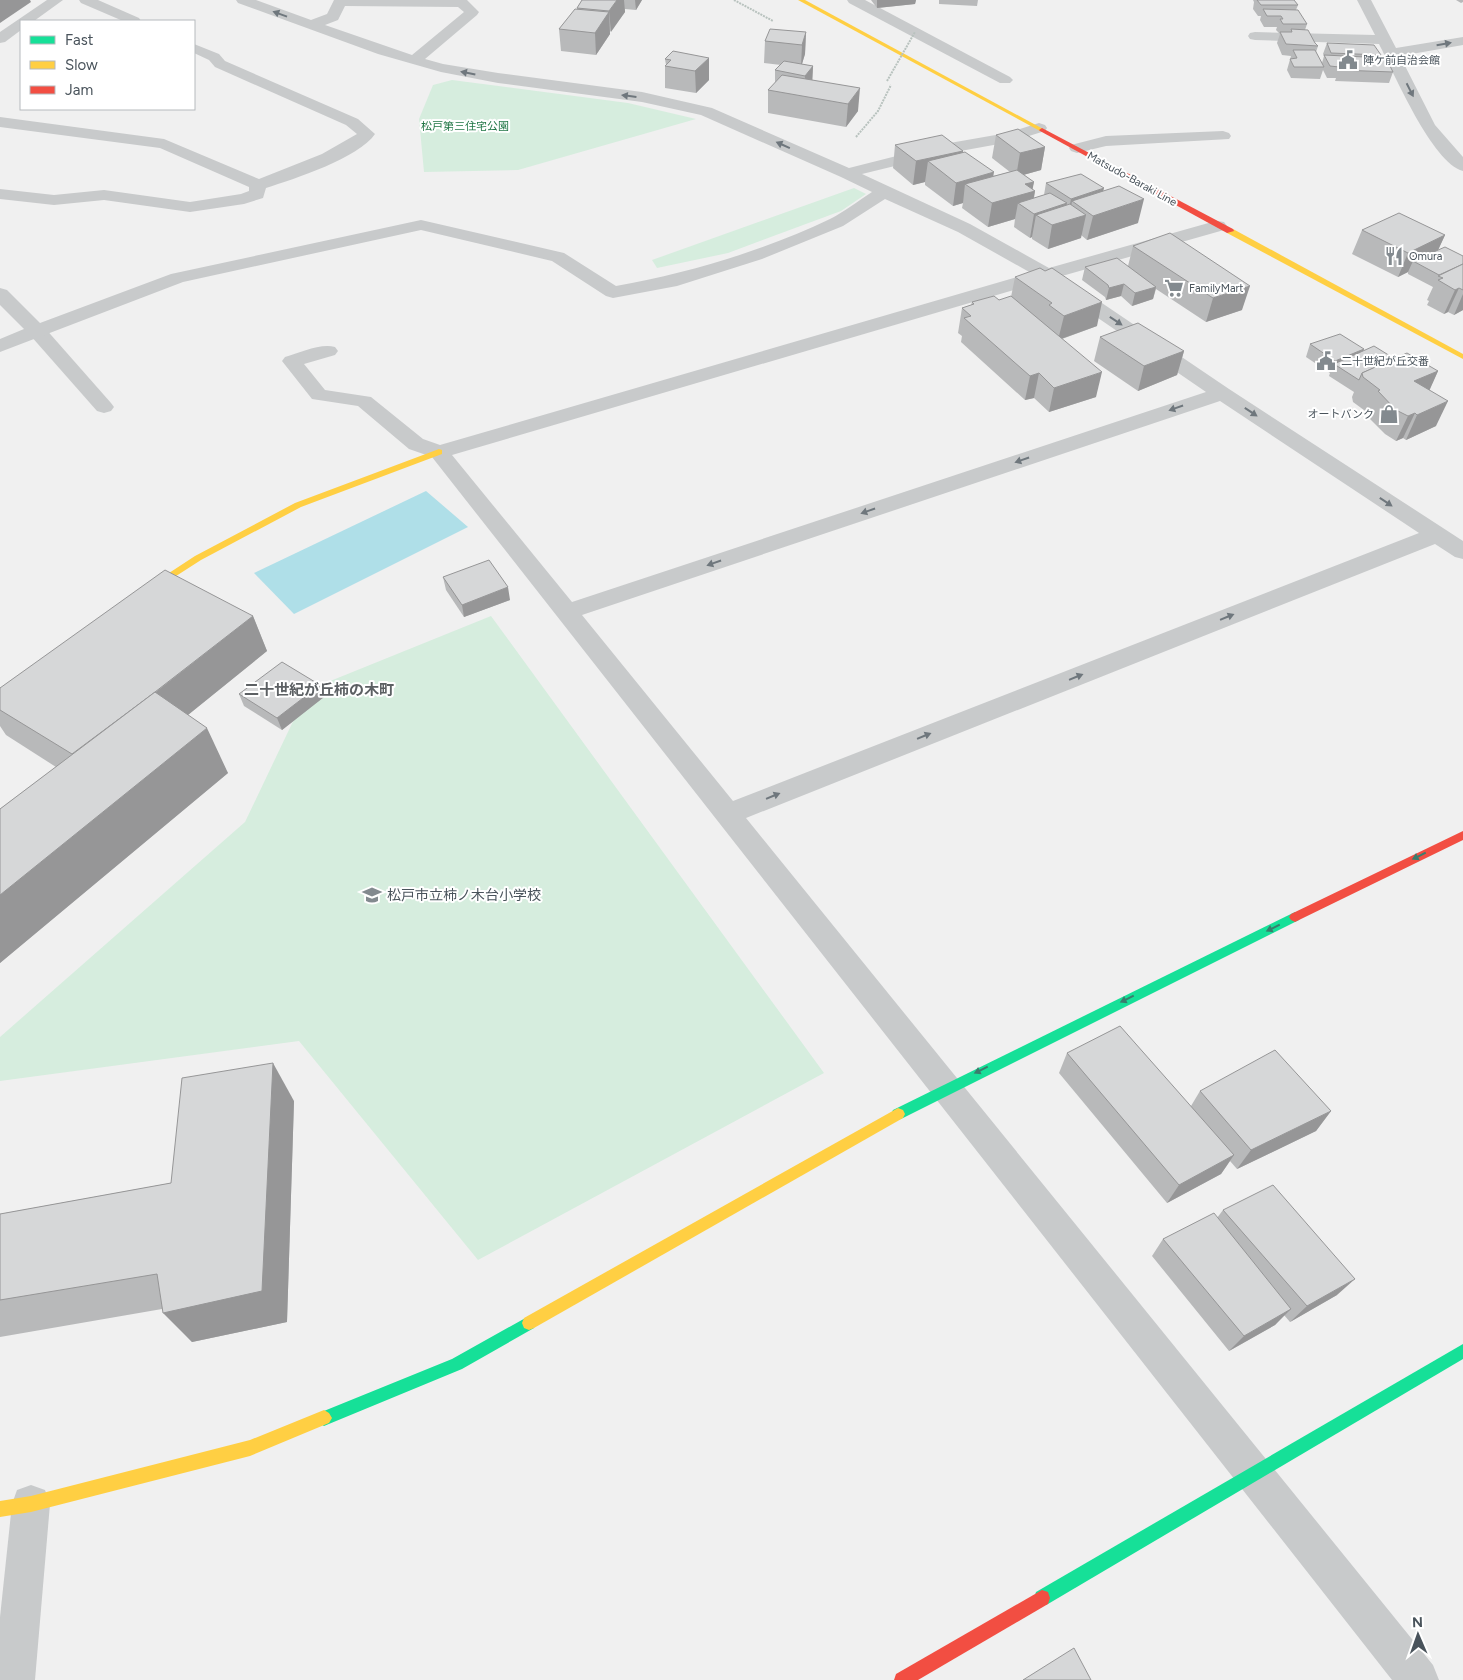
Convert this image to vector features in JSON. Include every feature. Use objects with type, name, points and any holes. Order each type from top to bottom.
[{"type":"street","points":[[27,20],[56,0]]},
{"type":"street","points":[[86,0],[132,20]]},
{"type":"street","points":[[243,0],[383,51],[441,68],[498,78],[642,97],[706,111],[828,164],[964,228],[1047,274],[1222,393],[1463,552]]},
{"type":"street","name":"Matsudo-Baraki Line","points":[[801,0],[1463,358]]},
{"type":"street","points":[[854,0],[1005,80]]},
{"type":"street","points":[[1364,0],[1428,126],[1445,148],[1463,166]]},
{"type":"street","points":[[311,25],[333,17],[340,2],[462,3],[472,12],[416,60]]},
{"type":"street","points":[[0,39],[20,25]]},
{"type":"street","points":[[1255,36],[1388,47],[1463,41]]},
{"type":"street","points":[[0,122],[164,144],[258,185],[302,171],[355,143],[367,134],[352,122],[220,64],[214,57],[195,48]]},
{"type":"street","points":[[847,173],[944,149],[1010,137],[1039,128]]},
{"type":"street","points":[[1077,148],[1106,142],[1223,136]]},
{"type":"street","points":[[1445,148],[1463,144]]},
{"type":"street","points":[[0,194],[54,200],[104,196],[190,207],[244,199],[257,194],[258,185]]},
{"type":"street","points":[[0,346],[178,278],[421,225],[558,257],[613,292],[651,286],[670,282],[756,255],[837,222],[884,192]]},
{"type":"street","points":[[135,599],[198,558],[298,505],[439,452],[1047,274],[1218,226]]},
{"type":"street","points":[[0,294],[37,331],[104,407]]},
{"type":"street","points":[[328,351],[292,361],[319,395],[364,402],[416,444],[439,452],[1255,1473],[1418,1680]]},
{"type":"street","points":[[567,612],[1222,393]]},
{"type":"street","points":[[728,814],[1436,535]]},
{"type":"street","points":[[14,1680],[16,1507],[250,1448],[457,1364],[947,1088],[1463,835]]},
{"type":"street","points":[[902,1680],[1463,1351]]},
{"type":"path","points":[[734,0],[776,22]]},
{"type":"path","points":[[828,164],[848,146],[878,111],[891,85],[887,81],[915,32]]},
{"type":"green space","name":"松戸第三住宅公園","points":[[452,80],[628,103],[696,119],[518,170],[424,172],[419,119],[433,85]]},
{"type":"green space","points":[[854,188],[866,194],[841,211],[728,253],[657,268],[652,260]]},
{"type":"green space","points":[[491,616],[824,1073],[478,1260],[299,1041],[0,1081],[0,1037],[245,822],[308,690]]},
{"type":"water","points":[[426,491],[468,527],[294,614],[254,573]]},
{"type":"building","points":[[582,0],[617,0],[609,11],[577,8]]},
{"type":"building","points":[[1257,0],[1294,0],[1298,5],[1261,5]]},
{"type":"building","points":[[575,9],[609,12],[595,33],[559,29]]},
{"type":"building","points":[[1263,9],[1298,10],[1307,24],[1283,24],[1280,19],[1283,19],[1281,16],[1267,16]]},
{"type":"building","points":[[770,29],[806,32],[802,45],[765,41]]},
{"type":"building","points":[[1291,29],[1308,30],[1318,46],[1286,44],[1280,32],[1292,32]]},
{"type":"building","points":[[1327,43],[1374,45],[1381,55],[1331,53]]},
{"type":"building","points":[[1293,50],[1315,50],[1324,67],[1294,67],[1290,59],[1297,58]]},
{"type":"building","points":[[673,51],[709,58],[695,71],[665,66],[671,60],[665,59]]},
{"type":"building","points":[[1324,55],[1386,58],[1393,72],[1339,70],[1339,67],[1330,66]]},
{"type":"building","points":[[784,61],[813,66],[805,76],[775,70]]},
{"type":"building","points":[[782,75],[860,88],[848,104],[768,90]]},
{"type":"building","points":[[1018,129],[1045,147],[1020,153],[996,135]]},
{"type":"building","points":[[942,135],[963,151],[916,161],[895,145]]},
{"type":"building","points":[[965,152],[994,172],[956,183],[928,161]]},
{"type":"building","points":[[1017,170],[1034,182],[1025,184],[1035,191],[992,203],[965,184]]},
{"type":"building","points":[[1081,174],[1104,188],[1071,199],[1046,183]]},
{"type":"building","points":[[1119,186],[1144,199],[1093,216],[1072,201]]},
{"type":"building","points":[[1050,193],[1067,203],[1034,214],[1018,203]]},
{"type":"building","points":[[1070,204],[1086,215],[1052,225],[1036,215]]},
{"type":"building","points":[[1399,213],[1445,235],[1408,253],[1362,230]]},
{"type":"building","points":[[1170,233],[1250,286],[1213,298],[1133,246]]},
{"type":"building","points":[[1445,247],[1463,256],[1463,264],[1439,275],[1413,261]]},
{"type":"building","points":[[1117,258],[1156,287],[1135,293],[1124,284],[1109,288],[1108,285],[1085,267]]},
{"type":"building","points":[[1463,264],[1463,290],[1459,288],[1455,290],[1438,280],[1443,278],[1438,276]]},
{"type":"building","points":[[1040,268],[1045,271],[1052,268],[1102,302],[1064,316],[1049,305],[1052,303],[1015,277]]},
{"type":"building","points":[[994,296],[999,300],[1011,296],[1102,372],[1054,388],[1039,373],[1030,376],[964,318],[971,316],[962,308],[974,304],[972,302]]},
{"type":"building","points":[[1138,323],[1184,351],[1144,366],[1100,337]]},
{"type":"building","points":[[1340,334],[1364,349],[1335,361],[1310,344]]},
{"type":"building","points":[[1374,346],[1395,359],[1362,373],[1359,380],[1334,364]]},
{"type":"building","points":[[1407,353],[1438,371],[1414,381],[1448,401],[1417,415],[1415,413],[1408,416],[1396,410],[1378,391],[1380,390],[1363,377],[1362,373]]},
{"type":"building","points":[[489,560],[508,587],[462,605],[443,577]]},
{"type":"building","points":[[165,570],[253,616],[72,754],[0,710],[0,688]]},
{"type":"building","points":[[282,662],[320,685],[277,718],[239,694]]},
{"type":"building","points":[[155,692],[207,728],[0,895],[0,809]]},
{"type":"building","points":[[1120,1026],[1234,1155],[1179,1185],[1067,1053]]},
{"type":"building","points":[[1275,1050],[1331,1111],[1251,1150],[1200,1091]]},
{"type":"building","points":[[273,1063],[262,1291],[163,1313],[157,1274],[0,1300],[0,1214],[171,1183],[182,1078]]},
{"type":"building","points":[[1273,1185],[1355,1279],[1307,1306],[1223,1210]]},
{"type":"building","points":[[1214,1213],[1291,1309],[1244,1336],[1163,1239]]},
{"type":"building","points":[[1074,1648],[1091,1680],[1023,1680]]},
{"type":"traffic: fast","points":[[898,1114],[1295,917]]},
{"type":"traffic: fast","points":[[324,1418],[457,1364],[529,1323]]},
{"type":"traffic: fast","points":[[1042,1598],[1463,1351]]},
{"type":"traffic: slow","points":[[801,0],[1042,130]]},
{"type":"traffic: slow","points":[[1230,231],[1463,357]]},
{"type":"traffic: slow","points":[[142,594],[198,558],[298,505],[439,452]]},
{"type":"traffic: slow","points":[[529,1323],[898,1114]]},
{"type":"traffic: slow","points":[[0,1509],[31,1504],[250,1448],[324,1418]]},
{"type":"traffic: jam","points":[[1042,130],[1230,231]]},
{"type":"traffic: jam","points":[[1295,917],[1463,835]]},
{"type":"traffic: jam","points":[[902,1680],[1042,1598]]},
{"type":"place","name":"陣ケ前自治会館","points":[[1348,60]]},
{"type":"place","name":"Omura","points":[[1394,256]]},
{"type":"place","name":"FamilyMart","points":[[1174,288]]},
{"type":"place","name":"二十世紀が丘交番","points":[[1326,361]]},
{"type":"place","name":"オートバンク","points":[[1389,414]]},
{"type":"place","name":"松戸市立柿ノ木台小学校","points":[[372,895]]},
{"type":"district","name":"二十世紀が丘柿の木町","points":[[319,690]]}]
